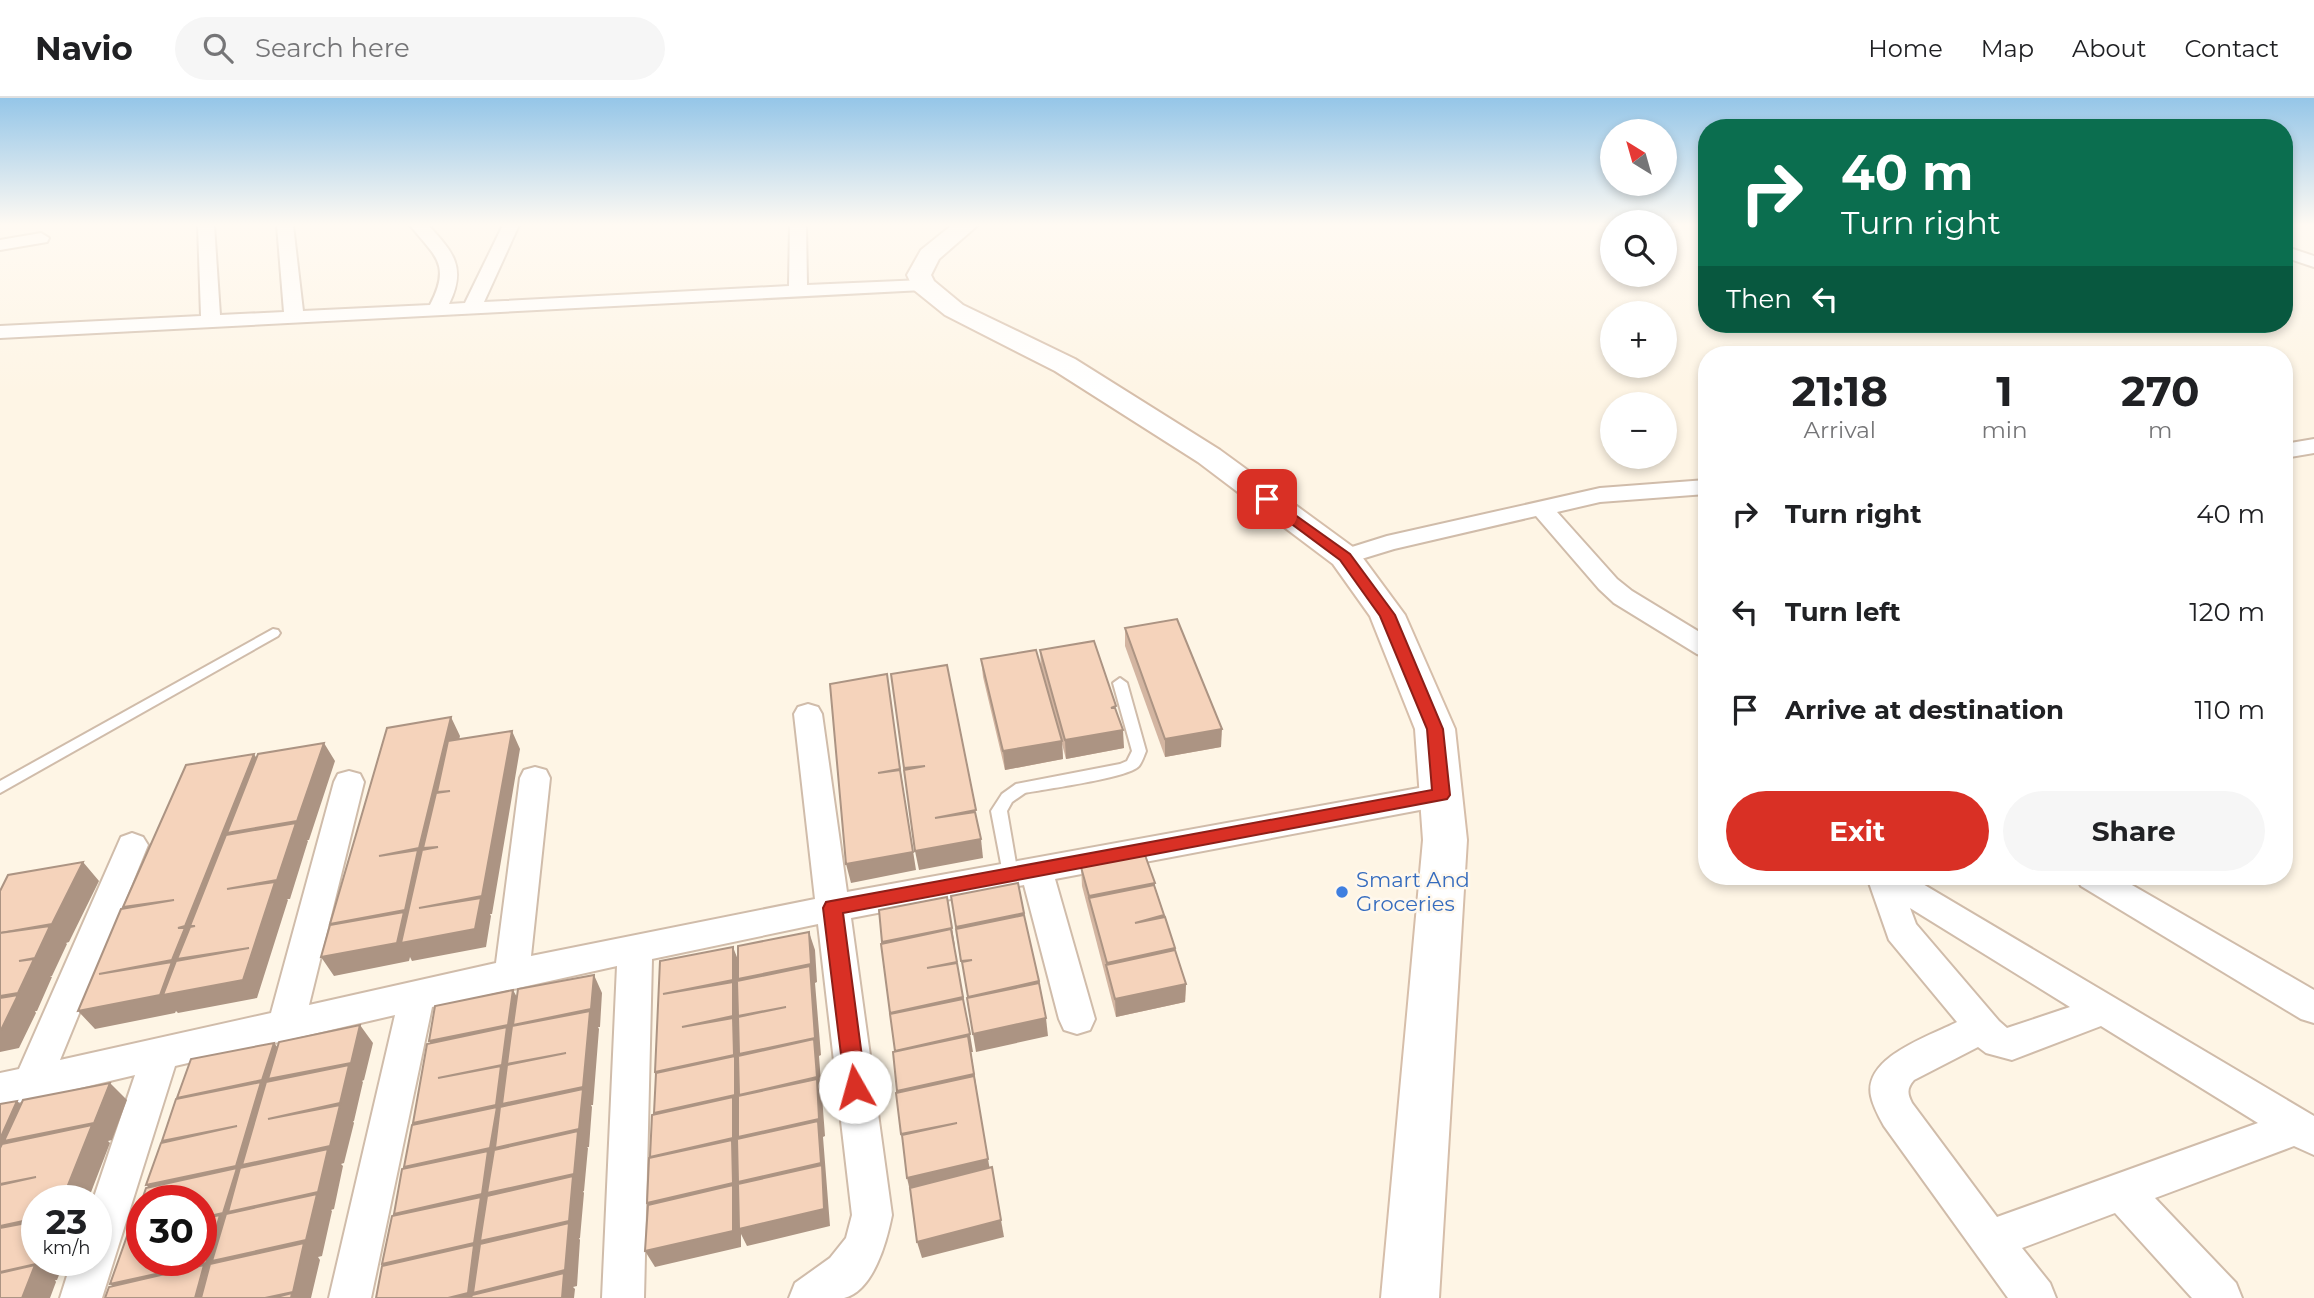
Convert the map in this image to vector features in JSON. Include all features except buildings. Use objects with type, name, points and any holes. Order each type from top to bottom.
[{"type":"main road","points":[[921,281],[954,310],[1065,365],[1209,456],[1345,557],[1387,615],[1435,729],[1445,840],[1410,1298]]},
{"type":"street","points":[[209,281],[211,320]]},
{"type":"street","points":[[291,281],[294,315]]},
{"type":"street","points":[[437,309],[450,281]]},
{"type":"street","points":[[472,307],[484,281]]},
{"type":"street","points":[[798,281],[798,291]]},
{"type":"street","points":[[0,332],[923,285]]},
{"type":"street","points":[[2293,450],[2314,446]]},
{"type":"street","points":[[1345,557],[1387,543],[1616,492],[1698,487]]},
{"type":"street","points":[[1542,509],[1608,584],[1623,597],[1698,643]]},
{"type":"street","points":[[808,713],[872,1215],[864,1248],[845,1273],[810,1298]]},
{"type":"street","points":[[512,974],[535,778]]},
{"type":"street","points":[[286,1025],[349,782]]},
{"type":"street","points":[[16,1086],[635,948],[833,908],[1441,795]]},
{"type":"street","points":[[16,1086],[132,845]]},
{"type":"street","points":[[1023,872],[1077,1019]]},
{"type":"street","points":[[1887,885],[1901,930],[1982,1027],[1999,1042],[2012,1044],[2104,1010]]},
{"type":"street","points":[[1897,885],[2306,1132]]},
{"type":"street","points":[[2106,885],[2314,1008]]},
{"type":"street","points":[[623,1298],[635,948]]},
{"type":"street","points":[[350,1298],[417,995]]},
{"type":"street","points":[[1982,1027],[1901,1068],[1891,1080],[1889,1094],[1897,1114],[2035,1298]]},
{"type":"street","points":[[112,1203],[161,1054]]},
{"type":"street","points":[[1989,1240],[2122,1191],[2306,1132]]},
{"type":"street","points":[[2122,1191],[2221,1298]]},
{"type":"street","points":[[81,1298],[88,1276]]},
{"type":"lane","points":[[0,788],[273,633]]},
{"type":"lane","points":[[1023,872],[999,811],[1007,798],[1021,788],[1123,769],[1133,764],[1139,751],[1120,683]]},
{"type":"place","name":"Smart And Groceries","points":[[1342,892]]},
{"type":"route","points":[[855,1087],[833,908],[1441,795],[1435,729],[1387,615],[1345,557],[1267,499]]}]
